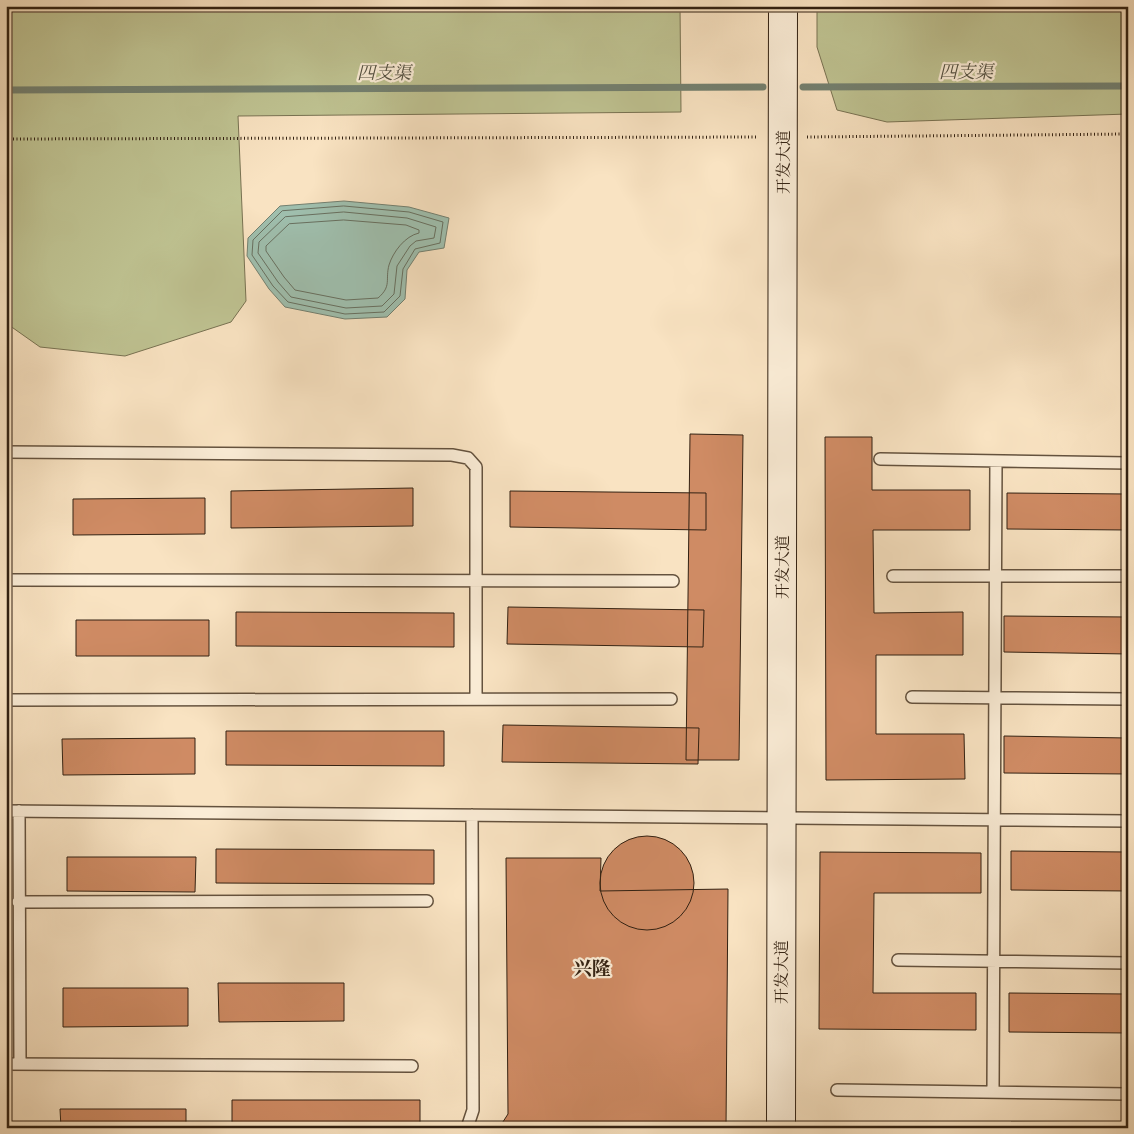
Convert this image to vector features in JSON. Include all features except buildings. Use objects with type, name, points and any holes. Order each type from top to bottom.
[{"type":"street","name":"开发大道","points":[[781,1128],[783,6]]},
{"type":"lane","points":[[6,452],[452,455],[468,458],[476,467],[476,699]]},
{"type":"lane","points":[[880,459],[1128,463]]},
{"type":"lane","points":[[993,1092],[996,461]]},
{"type":"lane","points":[[893,576],[1128,576]]},
{"type":"lane","points":[[6,580],[673,581]]},
{"type":"lane","points":[[912,696],[1126,699]]},
{"type":"lane","points":[[6,700],[671,699]]},
{"type":"lane","points":[[6,811],[1128,821]]},
{"type":"lane","points":[[18,811],[20,1064]]},
{"type":"lane","points":[[467,1128],[473,1110],[472,815]]},
{"type":"lane","points":[[18,902],[427,901]]},
{"type":"lane","points":[[898,960],[1128,963]]},
{"type":"lane","points":[[6,1064],[412,1066]]},
{"type":"lane","points":[[837,1090],[1128,1094]]},
{"type":"path","points":[[6,139],[1128,134]]},
{"type":"green space","points":[[6,6],[680,6],[681,112],[238,116],[246,301],[231,322],[125,356],[40,347],[6,323]]},
{"type":"green space","points":[[817,6],[1128,6],[1128,114],[887,122],[837,110],[817,47]]},
{"type":"water","points":[[344,201],[409,207],[449,218],[444,248],[419,252],[407,270],[405,299],[387,317],[345,319],[285,307],[269,289],[247,256],[248,238],[280,206]]},
{"type":"waterway","name":"四支渠","points":[[803,87],[1128,86]]},
{"type":"waterway","name":"四支渠","points":[[6,90],[763,87]]},
{"type":"district","name":"兴隆","points":[[592,968]]}]
